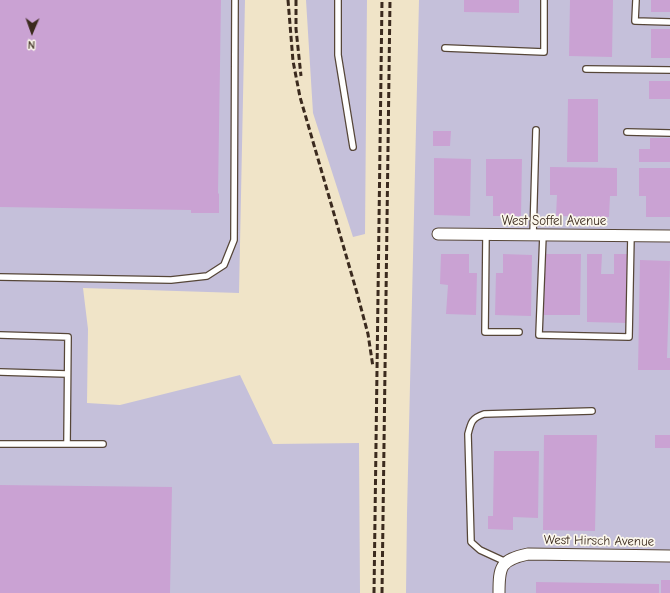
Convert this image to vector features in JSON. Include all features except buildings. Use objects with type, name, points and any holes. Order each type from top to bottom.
[{"type":"street","name":"West Soffel Avenue","points":[[438,234],[670,236]]},
{"type":"street","name":"West Hirsch Avenue","points":[[506,562],[516,557],[528,554],[670,556]]},
{"type":"street","points":[[499,593],[499,573],[506,562]]},
{"type":"lane","points":[[0,277],[171,280],[207,276],[224,265],[234,240],[235,0]]},
{"type":"lane","points":[[338,0],[338,55],[353,147]]},
{"type":"lane","points":[[445,48],[544,52],[544,0]]},
{"type":"lane","points":[[636,0],[635,21],[670,22]]},
{"type":"lane","points":[[586,69],[670,70]]},
{"type":"lane","points":[[536,130],[540,335],[629,337],[630,236]]},
{"type":"lane","points":[[627,132],[670,133]]},
{"type":"lane","points":[[486,235],[485,332],[519,332]]},
{"type":"lane","points":[[0,336],[68,337],[67,444]]},
{"type":"lane","points":[[0,372],[67,374]]},
{"type":"lane","points":[[506,562],[480,550],[471,542],[468,434],[470,425],[475,417],[484,414],[592,411]]},
{"type":"lane","points":[[0,444],[103,444]]},
{"type":"shaded area","points":[[0,0],[245,0],[239,293],[83,288],[88,329],[87,403],[120,405],[240,375],[273,444],[359,443],[360,593],[0,593]]},
{"type":"shaded area","points":[[306,0],[367,0],[365,234],[353,237],[313,113]]},
{"type":"shaded area","points":[[419,0],[670,0],[670,593],[406,593]]},
{"type":"railway","points":[[288,0],[293,61],[300,97],[357,293],[368,334],[373,367]]},
{"type":"railway","points":[[296,0],[296,29],[301,76]]},
{"type":"railway","points":[[374,593],[382,0]]},
{"type":"railway","points":[[382,593],[390,0]]}]
